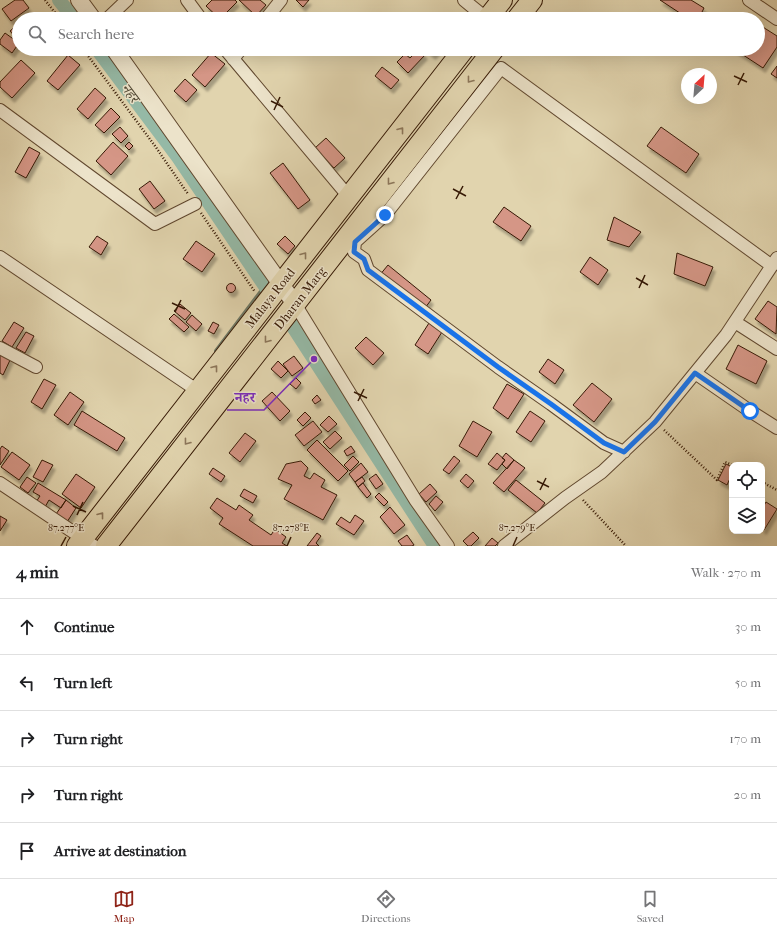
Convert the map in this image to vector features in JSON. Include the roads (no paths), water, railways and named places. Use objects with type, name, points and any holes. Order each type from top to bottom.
[{"type":"main road","points":[[493,12],[502,0]]},
{"type":"main road","points":[[523,12],[532,0]]},
{"type":"main road","name":"Malaya Road","points":[[84,544],[198,391],[459,56]]},
{"type":"main road","name":"Dharan Marg","points":[[106,546],[489,56]]},
{"type":"street","points":[[79,0],[88,12]]},
{"type":"street","points":[[114,12],[127,0]]},
{"type":"street","points":[[187,0],[196,12]]},
{"type":"street","points":[[272,12],[281,0]]},
{"type":"street","points":[[464,0],[479,12]]},
{"type":"street","points":[[749,0],[777,19]]},
{"type":"street","points":[[119,56],[295,304],[416,501],[448,546]]},
{"type":"street","points":[[231,56],[348,197]]},
{"type":"street","points":[[504,546],[602,472],[624,452],[655,422],[726,335],[774,262],[501,68],[385,215],[355,242],[354,252],[364,259],[368,270],[498,367],[604,443],[624,452]]},
{"type":"street","points":[[0,110],[155,224],[195,204]]},
{"type":"street","points":[[0,257],[198,391]]},
{"type":"street","points":[[735,322],[777,349]]},
{"type":"street","points":[[0,348],[36,367]]},
{"type":"street","points":[[695,373],[777,428]]},
{"type":"street","points":[[0,483],[84,544]]},
{"type":"waterway","name":"नहर","points":[[59,0],[68,12]]},
{"type":"waterway","name":"नहर","points":[[102,56],[178,157],[271,295]]},
{"type":"waterway","points":[[216,351],[265,286]]},
{"type":"waterway","name":"नहर","points":[[286,316],[435,546]]},
{"type":"place","name":"नहर","points":[[314,359]]}]
